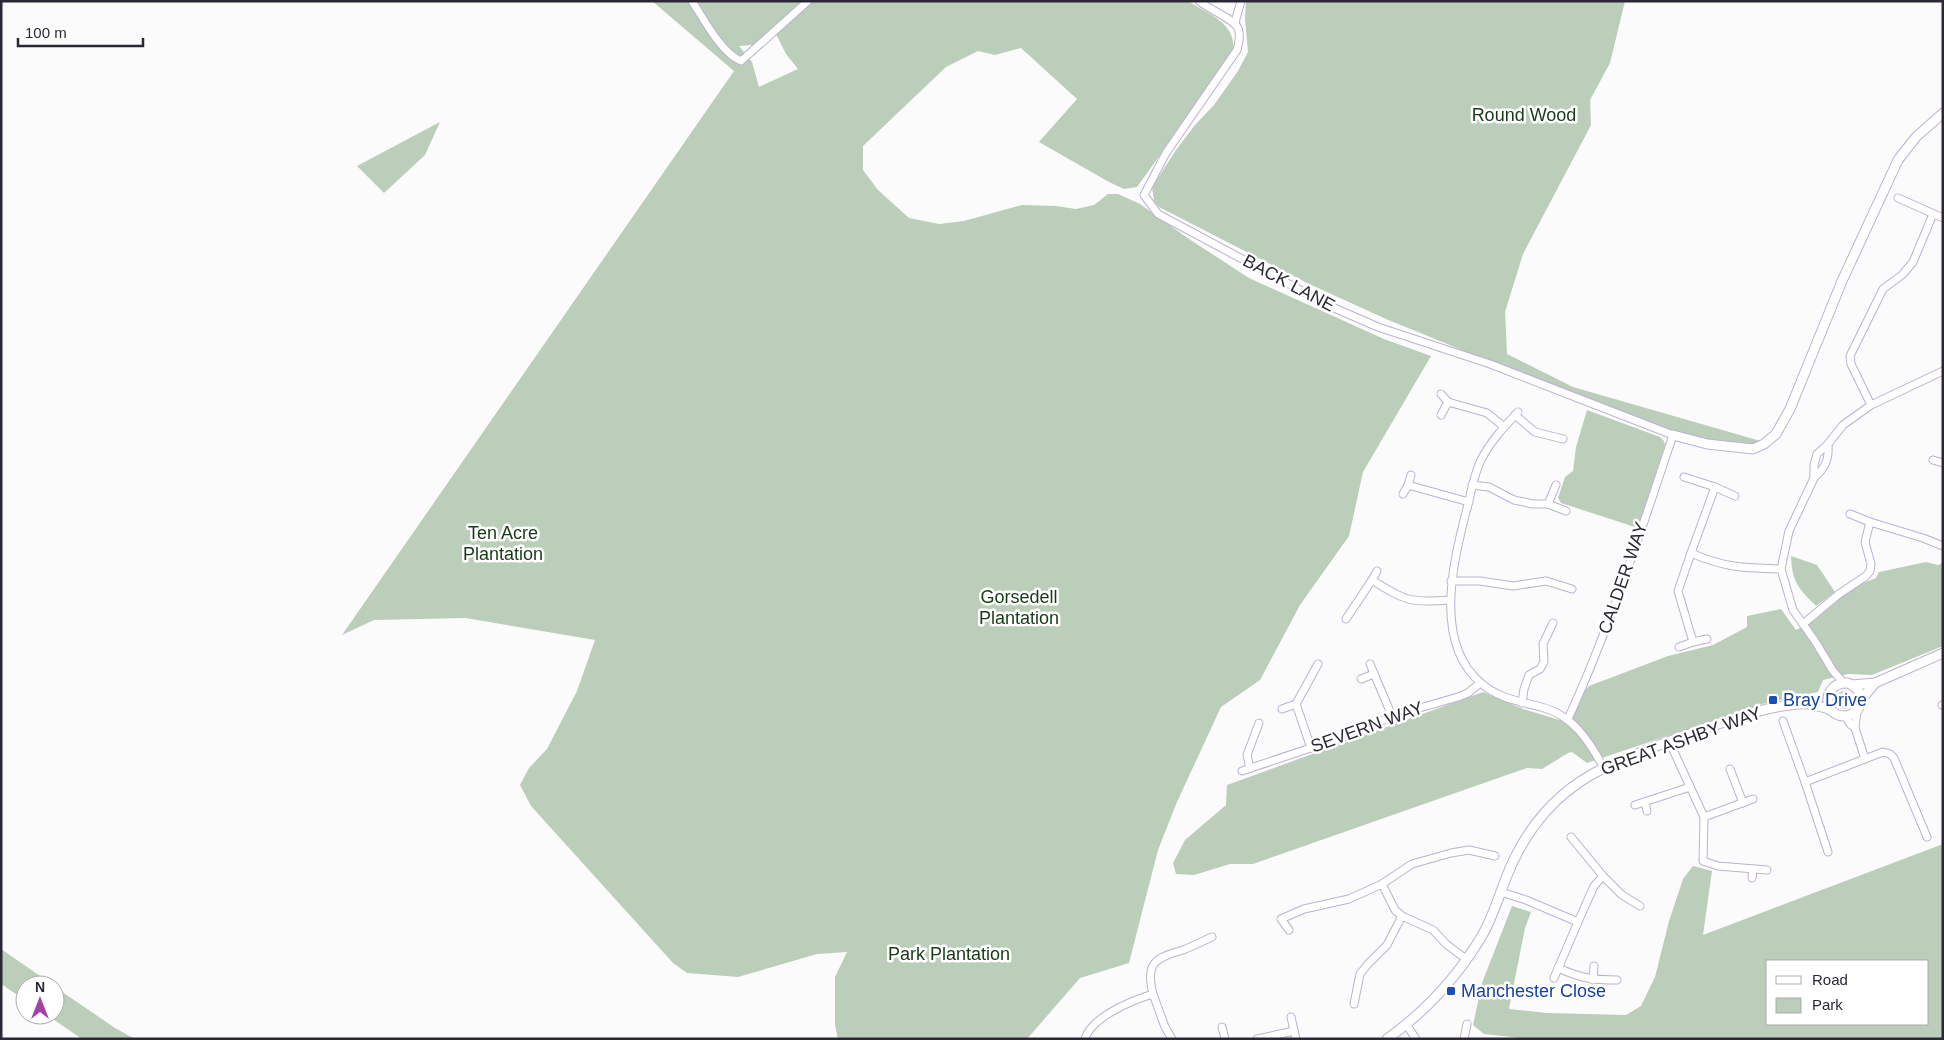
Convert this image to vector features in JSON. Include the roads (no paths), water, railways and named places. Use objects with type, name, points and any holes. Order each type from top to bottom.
[{"type":"street","points":[[692,1],[719,42],[729,53],[741,61],[808,1]]},
{"type":"street","points":[[1199,1],[1235,22],[1240,1]]},
{"type":"street","name":"BACK LANE","points":[[1235,22],[1239,31],[1237,50],[1166,153],[1144,195],[1158,214],[1332,307],[1378,328],[1490,364],[1673,435]]},
{"type":"street","points":[[1673,435],[1707,444],[1753,449],[1764,444],[1776,434],[1790,409],[1842,281],[1898,160],[1916,137],[1943,113]]},
{"type":"street","points":[[1898,198],[1943,218]]},
{"type":"street","points":[[1871,405],[1851,364],[1850,356],[1883,289],[1902,275],[1913,262],[1933,214]]},
{"type":"street","points":[[1814,478],[1814,465],[1817,454],[1828,444],[1843,425],[1871,405],[1943,371]]},
{"type":"street","points":[[1440,394],[1448,402],[1487,413],[1503,426]]},
{"type":"street","points":[[1441,415],[1448,402]]},
{"type":"street","points":[[1563,439],[1535,432],[1516,414],[1503,426],[1481,461],[1472,485],[1451,581],[1450,600],[1457,646],[1468,669],[1480,683],[1496,694],[1522,703],[1549,709],[1568,719],[1583,734],[1604,768]]},
{"type":"street","name":"CALDER WAY","points":[[1568,719],[1589,674],[1607,627],[1673,435]]},
{"type":"street","points":[[1828,444],[1827,462],[1824,469],[1814,478],[1789,531],[1781,569],[1793,610],[1833,672],[1859,691],[1861,700]]},
{"type":"street","points":[[1933,460],[1943,463]]},
{"type":"street","points":[[1403,494],[1411,475]]},
{"type":"street","points":[[1684,477],[1735,496]]},
{"type":"street","points":[[1408,485],[1469,502]]},
{"type":"street","points":[[1472,485],[1489,487],[1514,500],[1533,504],[1548,504],[1566,512]]},
{"type":"street","points":[[1548,504],[1556,485]]},
{"type":"street","points":[[1693,642],[1678,591],[1715,487]]},
{"type":"street","points":[[1850,514],[1943,546]]},
{"type":"street","points":[[1803,624],[1839,594],[1870,572],[1871,564],[1865,542],[1870,522]]},
{"type":"street","points":[[1691,553],[1710,561],[1739,568],[1781,569]]},
{"type":"street","points":[[1346,619],[1377,571]]},
{"type":"street","points":[[1372,580],[1406,599],[1422,602],[1450,600]]},
{"type":"street","points":[[1451,581],[1480,581],[1513,586],[1546,581],[1572,589]]},
{"type":"street","points":[[1522,703],[1529,675],[1540,669],[1544,662],[1543,644],[1553,623]]},
{"type":"street","points":[[1679,648],[1707,639]]},
{"type":"street","points":[[1832,688],[1848,684],[1875,682],[1943,653]]},
{"type":"street","points":[[1282,709],[1296,704],[1318,664]]},
{"type":"street","points":[[1370,664],[1392,716]]},
{"type":"street","points":[[1833,672],[1832,688],[1828,698],[1831,710],[1838,715],[1846,716],[1857,710]]},
{"type":"street","points":[[1361,678],[1374,674]]},
{"type":"street","points":[[1865,759],[1855,728],[1857,710],[1861,700],[1875,682]]},
{"type":"street","name":"SEVERN WAY","points":[[1242,771],[1366,729],[1392,716],[1458,698],[1468,693],[1480,683]]},
{"type":"street","name":"GREAT ASHBY WAY","points":[[1387,1039],[1436,996],[1466,959],[1483,934],[1522,843],[1540,816],[1569,790],[1604,768],[1670,741],[1767,709],[1811,704],[1828,698]]},
{"type":"street","points":[[1296,704],[1311,748]]},
{"type":"street","name":"GREAT ASHBY WAY","points":[[1811,704],[1831,710]]},
{"type":"street","points":[[1846,716],[1851,726],[1855,728]]},
{"type":"street","points":[[1782,721],[1828,852]]},
{"type":"street","points":[[1250,768],[1248,755],[1259,723]]},
{"type":"street","points":[[1670,741],[1704,817],[1704,861],[1718,866],[1767,870]]},
{"type":"street","points":[[1805,782],[1882,752],[1892,755],[1927,836]]},
{"type":"street","points":[[1730,769],[1743,803]]},
{"type":"street","points":[[1635,805],[1690,786]]},
{"type":"street","points":[[1704,817],[1754,799]]},
{"type":"street","points":[[1645,802],[1647,812]]},
{"type":"street","points":[[1571,837],[1603,876],[1622,895],[1640,906]]},
{"type":"street","points":[[1289,930],[1281,919],[1288,915],[1304,909],[1349,899],[1382,884],[1412,864],[1468,850],[1495,856]]},
{"type":"street","points":[[1752,878],[1753,869]]},
{"type":"street","points":[[1554,978],[1594,886],[1603,876]]},
{"type":"street","points":[[1382,884],[1392,906],[1402,916],[1433,930],[1446,944],[1466,959]]},
{"type":"street","points":[[1502,892],[1578,922]]},
{"type":"street","points":[[1354,1004],[1360,974],[1387,945],[1402,916]]},
{"type":"street","points":[[1172,1039],[1165,1027],[1153,994],[1151,974],[1153,966],[1158,959],[1168,954],[1188,948],[1212,937]]},
{"type":"street","points":[[1593,980],[1594,966]]},
{"type":"street","points":[[1558,968],[1579,977],[1593,980],[1616,980]]},
{"type":"street","points":[[1085,1039],[1089,1030],[1098,1020],[1140,998],[1153,994]]},
{"type":"street","points":[[1257,1039],[1295,1035],[1291,1017]]},
{"type":"street","points":[[1406,1024],[1416,1039]]},
{"type":"street","points":[[1464,1039],[1467,1024]]},
{"type":"street","points":[[1222,1027],[1226,1039]]},
{"type":"place","name":"Bray Drive","points":[[1773,700]]},
{"type":"place","name":"Manchester Close","points":[[1451,991]]},
{"type":"park label","name":"Round Wood","points":[[1524,115]]},
{"type":"park label","name":"Ten Acre Plantation","points":[[503,543]]},
{"type":"park label","name":"Gorsedell Plantation","points":[[1019,607]]},
{"type":"park label","name":"Park Plantation","points":[[949,954]]}]
